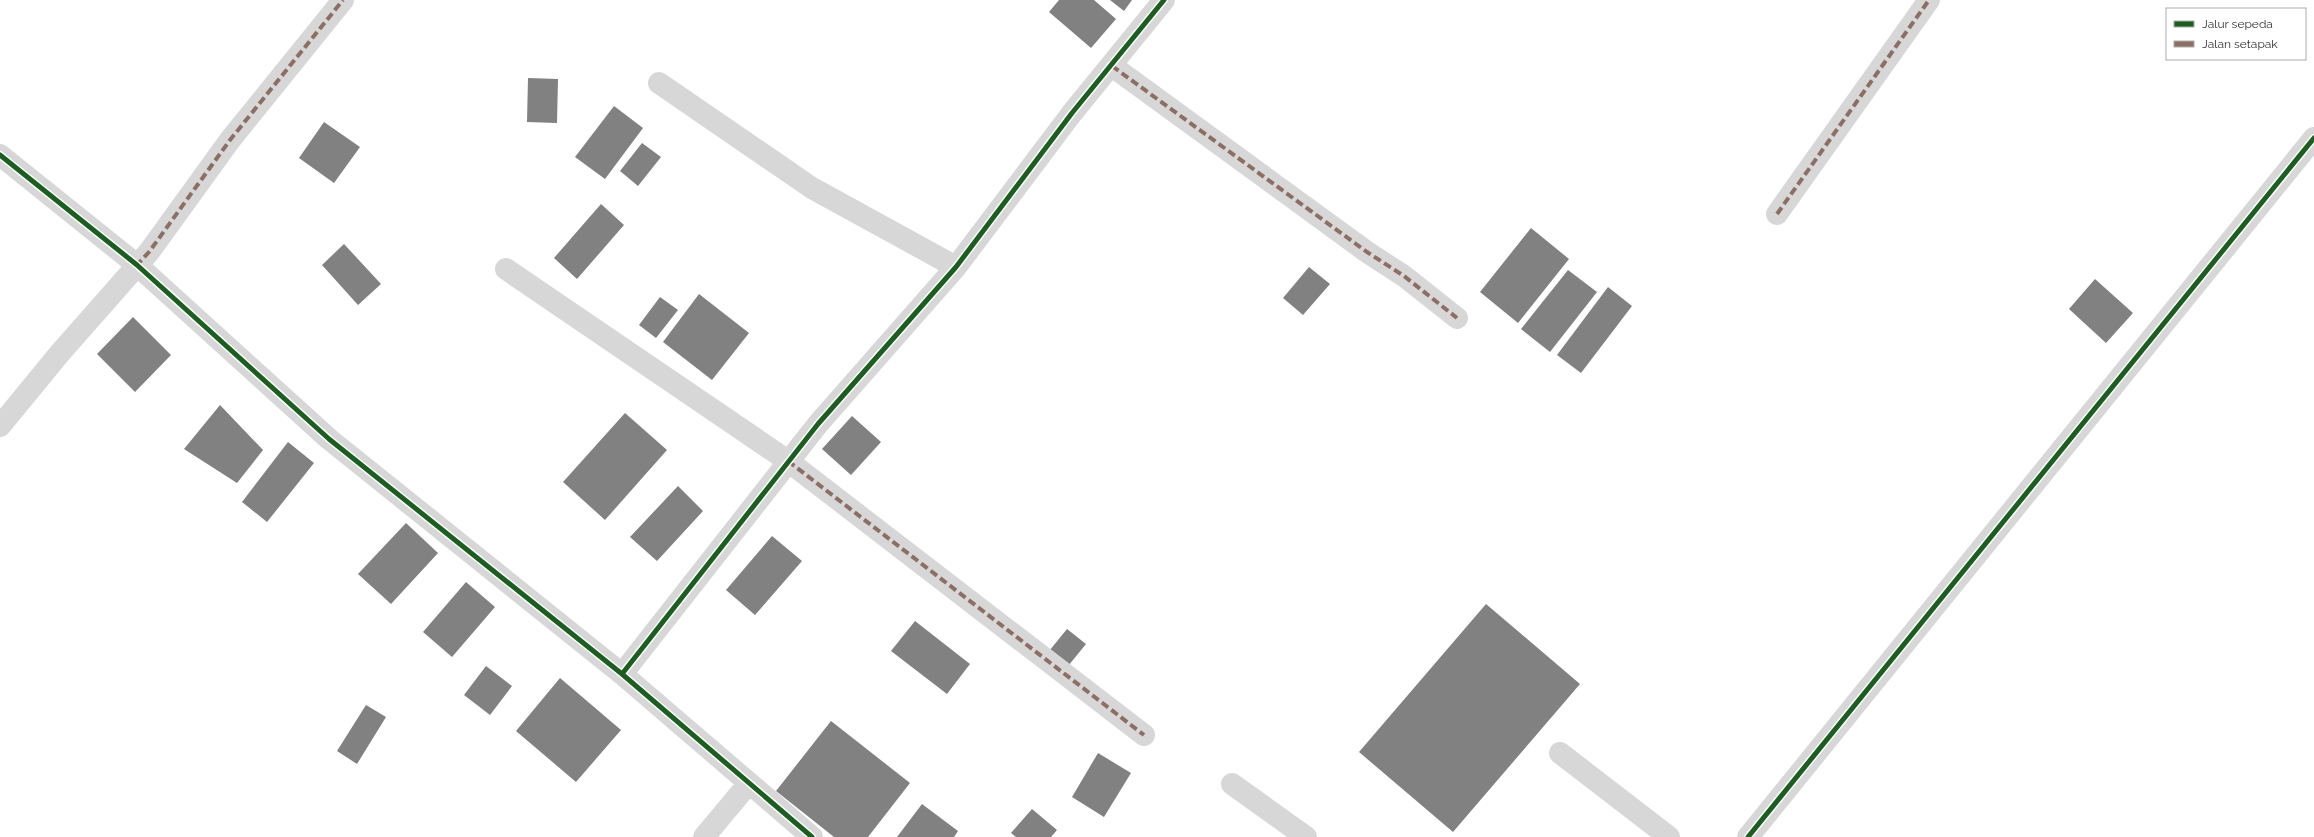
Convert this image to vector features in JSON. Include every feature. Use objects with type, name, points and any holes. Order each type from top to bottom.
[{"type":"street","points":[[4,412],[60,353],[137,265],[230,140],[343,0]]},
{"type":"street","points":[[622,674],[818,424],[956,267],[1072,113],[1112,66],[1164,0]]},
{"type":"street","points":[[1777,214],[1929,0]]},
{"type":"street","points":[[1112,66],[1367,252],[1404,276],[1457,318]]},
{"type":"street","points":[[659,83],[812,188],[956,267]]},
{"type":"street","points":[[1748,837],[2314,138]]},
{"type":"street","points":[[0,155],[137,265],[329,439],[622,674],[812,837]]},
{"type":"street","points":[[506,269],[788,462],[1144,735]]},
{"type":"street","points":[[1560,753],[1669,837]]},
{"type":"street","points":[[704,837],[749,783]]},
{"type":"street","points":[[1232,784],[1306,837]]},
{"type":"building","points":[[1059,0],[1094,0],[1116,19],[1091,48],[1049,12]]},
{"type":"building","points":[[1110,0],[1132,0],[1124,11]]},
{"type":"building","points":[[528,78],[558,79],[557,123],[527,122]]},
{"type":"building","points":[[614,106],[643,128],[605,179],[575,157]]},
{"type":"building","points":[[324,122],[360,147],[334,183],[299,158]]},
{"type":"building","points":[[642,143],[661,157],[638,186],[620,171]]},
{"type":"building","points":[[601,204],[624,225],[577,279],[554,258]]},
{"type":"building","points":[[1531,228],[1569,259],[1518,323],[1480,292]]},
{"type":"building","points":[[344,244],[381,284],[358,305],[322,265]]},
{"type":"building","points":[[1309,267],[1330,284],[1303,315],[1283,298]]},
{"type":"building","points":[[1568,270],[1597,292],[1550,352],[1521,329]]},
{"type":"building","points":[[2095,279],[2133,313],[2106,343],[2069,309]]},
{"type":"building","points":[[1608,287],[1632,306],[1581,373],[1557,355]]},
{"type":"building","points":[[699,294],[749,333],[712,380],[663,342]]},
{"type":"building","points":[[660,297],[678,310],[656,338],[639,325]]},
{"type":"building","points":[[133,317],[171,355],[135,392],[97,354]]},
{"type":"building","points":[[220,405],[263,450],[237,483],[184,449]]},
{"type":"building","points":[[625,413],[667,450],[605,520],[563,482]]},
{"type":"building","points":[[852,416],[881,442],[851,475],[822,449]]},
{"type":"building","points":[[288,442],[314,463],[267,522],[242,502]]},
{"type":"building","points":[[678,486],[703,511],[657,561],[630,537]]},
{"type":"building","points":[[406,523],[438,553],[391,604],[358,574]]},
{"type":"building","points":[[772,536],[802,561],[755,615],[726,590]]},
{"type":"building","points":[[466,582],[495,607],[452,657],[423,632]]},
{"type":"building","points":[[1486,604],[1580,684],[1453,832],[1359,752]]},
{"type":"building","points":[[915,621],[970,664],[947,694],[891,651]]},
{"type":"building","points":[[1067,629],[1086,644],[1064,671],[1045,656]]},
{"type":"building","points":[[486,666],[512,686],[490,715],[464,695]]},
{"type":"building","points":[[560,678],[621,730],[576,782],[516,731]]},
{"type":"building","points":[[366,705],[386,717],[357,764],[337,751]]},
{"type":"building","points":[[831,721],[910,783],[868,837],[834,837],[776,791]]},
{"type":"building","points":[[1098,753],[1131,773],[1104,817],[1072,797]]},
{"type":"building","points":[[922,804],[958,831],[954,837],[897,837]]},
{"type":"building","points":[[1032,809],[1057,830],[1051,837],[1016,837],[1011,833]]},
{"type":"marked path","points":[[136,264],[137,265],[149,252],[230,140],[343,0]]},
{"type":"marked path","points":[[1777,214],[1929,0]]},
{"type":"marked path","points":[[1112,66],[1367,252],[1404,276],[1457,318]]},
{"type":"marked path","points":[[788,461],[1144,735]]},
{"type":"cycle path","points":[[622,674],[818,424],[956,267],[1072,113],[1164,0]]},
{"type":"cycle path","points":[[1748,837],[2314,138]]},
{"type":"cycle path","points":[[0,155],[137,265],[329,439],[622,674],[812,837]]}]
